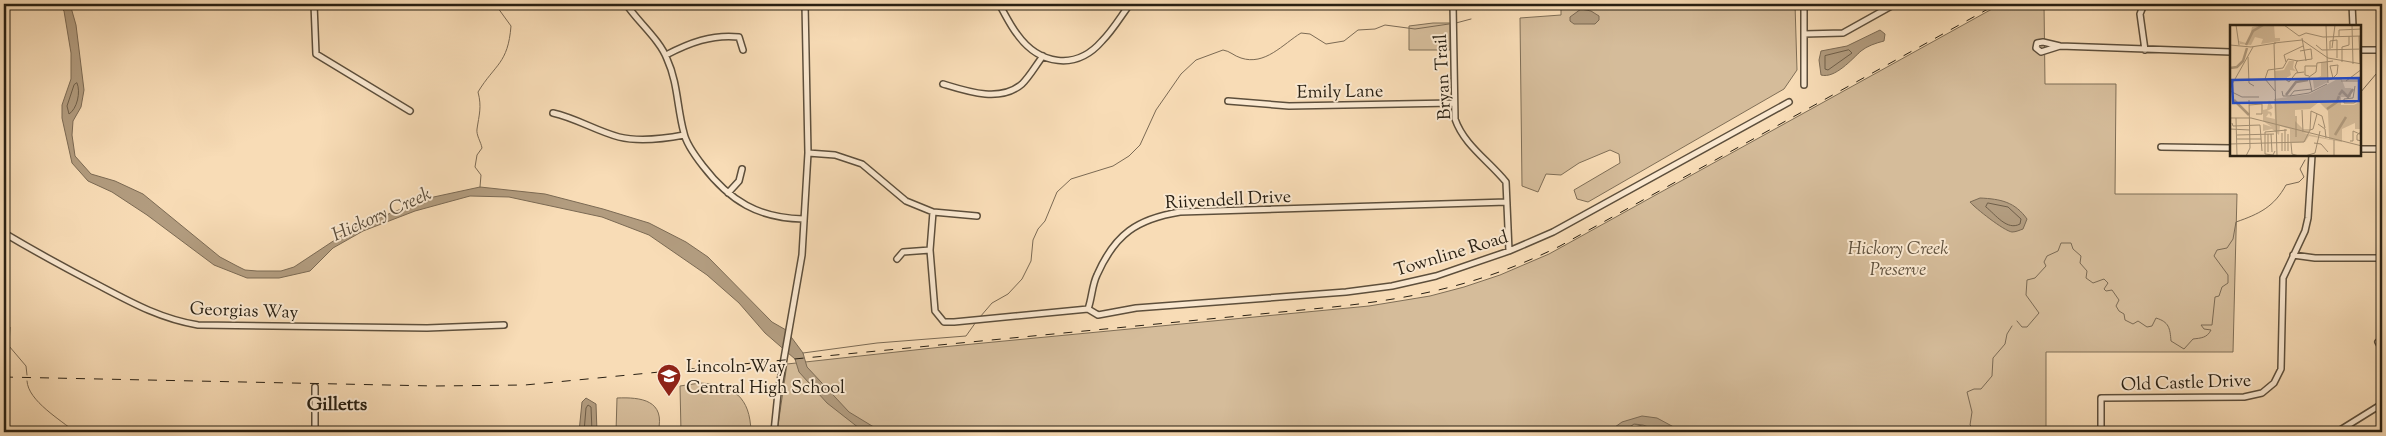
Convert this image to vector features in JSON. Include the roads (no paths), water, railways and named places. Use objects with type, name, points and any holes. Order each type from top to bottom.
[{"type":"street","points":[[314,4],[316,54],[410,110]]},
{"type":"street","points":[[626,4],[666,56],[678,93],[684,135],[696,156],[718,184],[728,193],[762,213],[788,218],[803,218]]},
{"type":"street","points":[[774,432],[802,255],[808,153],[805,4]]},
{"type":"street","points":[[999,4],[1018,35],[1043,56],[1070,62],[1087,54],[1102,42],[1130,4]]},
{"type":"street","name":"Bryan Trail","points":[[1453,4],[1453,103],[1455,119],[1460,132],[1506,182],[1509,251]]},
{"type":"street","points":[[1804,4],[1804,85]]},
{"type":"street","points":[[1804,34],[1843,33],[1896,4]]},
{"type":"street","points":[[2144,4],[2140,14],[2145,50]]},
{"type":"street","points":[[2353,25],[2354,5]]},
{"type":"street","points":[[666,56],[682,47],[714,37],[739,37],[742,50]]},
{"type":"street","points":[[2060,46],[2230,52]]},
{"type":"street","points":[[2361,50],[2382,50]]},
{"type":"street","points":[[943,84],[969,92],[992,94],[1011,90],[1021,84],[1043,56]]},
{"type":"street","name":"Emily Lane","points":[[1228,101],[1289,106],[1453,103]]},
{"type":"street","name":"Townline Road","points":[[1088,309],[1098,315],[1136,308],[1392,286],[1436,276],[1509,251],[1553,232],[1789,102]]},
{"type":"street","points":[[553,113],[570,117],[618,137],[656,139],[684,135]]},
{"type":"street","points":[[2161,147],[2230,148]]},
{"type":"street","points":[[2361,149],[2382,149]]},
{"type":"street","points":[[808,153],[835,155],[862,164],[906,200],[933,212],[978,216]]},
{"type":"street","name":"Old Castle Drive","points":[[2101,432],[2101,398],[2244,397],[2262,392],[2274,383],[2281,369],[2283,278],[2305,230],[2308,218],[2312,156]]},
{"type":"street","points":[[728,193],[739,181],[742,169]]},
{"type":"street","name":"Riivendell Drive","points":[[1088,309],[1096,276],[1111,249],[1128,229],[1157,216],[1180,212],[1508,202]]},
{"type":"street","points":[[933,212],[930,250],[935,311],[944,322],[1088,309]]},
{"type":"street","name":"Georgias Way","points":[[4,233],[135,305],[198,325],[427,328],[504,324]]},
{"type":"street","points":[[897,259],[903,252],[930,250]]},
{"type":"street","points":[[2293,255],[2315,258],[2382,258]]},
{"type":"street","points":[[2378,342],[2382,349]]},
{"type":"street","points":[[315,387],[315,432]]},
{"type":"street","points":[[2337,432],[2382,404]]},
{"type":"water","points":[[58,4],[70,4],[76,25],[84,90],[81,107],[73,121],[72,135],[75,156],[91,174],[115,181],[143,194],[220,257],[237,266],[245,270],[257,271],[281,271],[294,267],[353,228],[429,198],[480,187],[545,194],[649,223],[686,242],[708,257],[772,322],[786,330],[803,353],[807,367],[849,412],[882,432],[864,432],[827,403],[799,372],[795,359],[765,333],[739,303],[707,275],[649,235],[602,217],[509,197],[470,196],[415,211],[363,231],[333,248],[310,271],[279,278],[247,278],[214,265],[147,215],[112,192],[88,181],[72,163],[62,118],[62,105],[71,79],[71,53],[64,11]]},
{"type":"water","points":[[1581,9],[1591,11],[1599,16],[1599,20],[1595,24],[1574,24],[1570,21],[1570,17]]},
{"type":"water","points":[[1880,30],[1885,34],[1884,41],[1863,49],[1832,74],[1821,75],[1819,60],[1821,51],[1847,46]]},
{"type":"water","points":[[1980,198],[2007,202],[2018,209],[2027,219],[2023,229],[2012,232],[2008,231],[1990,219],[1970,202]]},
{"type":"water","points":[[586,398],[596,404],[597,432],[579,432],[582,402]]},
{"type":"water","points":[[1642,416],[1657,418],[1683,432],[1659,431],[1634,424],[1622,432],[1608,432],[1622,422]]},
{"type":"waterway","points":[[480,187],[481,175],[475,167],[477,155],[482,148],[477,131],[480,107],[478,92],[504,56],[511,26],[495,4]]},
{"type":"waterway","points":[[1456,23],[1471,19]]},
{"type":"waterway","points":[[980,317],[992,303],[1008,294],[1022,279],[1031,261],[1033,240],[1038,229],[1045,221],[1057,192],[1071,179],[1113,166],[1129,156],[1140,145],[1156,110],[1181,74],[1196,60],[1223,50],[1250,60],[1266,57],[1301,33],[1310,34],[1326,44],[1344,41],[1358,30],[1375,29],[1385,25],[1415,29],[1449,24]]},
{"type":"waterway","points":[[2361,92],[2382,67]]},
{"type":"waterway","points":[[4,142],[7,146],[7,160]]},
{"type":"waterway","points":[[2017,321],[2022,327],[2027,327],[2039,313],[2026,295],[2027,280],[2035,278],[2046,266],[2044,262],[2047,256],[2058,251],[2061,243],[2071,243],[2073,249],[2081,256],[2080,263],[2087,271],[2086,278],[2093,283],[2104,279],[2108,283],[2104,289],[2106,291],[2112,290],[2119,300],[2116,306],[2124,314],[2125,320],[2133,324],[2138,321],[2147,327],[2152,326],[2156,318],[2164,321],[2168,326],[2171,341],[2184,349],[2193,339],[2208,335],[2211,330],[2204,329],[2201,325],[2212,325],[2215,297],[2219,296],[2222,287],[2228,283],[2228,275],[2214,256],[2217,250],[2227,248],[2233,239],[2236,222],[2265,209],[2276,199],[2286,185],[2299,182],[2304,177],[2300,169],[2305,160]]},
{"type":"waterway","points":[[4,175],[7,167]]},
{"type":"waterway","points":[[803,353],[877,343],[966,336],[976,322]]},
{"type":"waterway","points":[[4,324],[10,327],[9,346],[26,366],[27,375]]},
{"type":"waterway","points":[[1981,432],[1970,425],[1972,412],[1967,392],[1981,389],[1992,376],[1993,358],[2005,344],[2007,334],[2012,326]]},
{"type":"waterway","points":[[27,381],[33,396],[39,403],[75,432]]},
{"type":"waterway","points":[[1982,432],[1991,428],[1995,432]]},
{"type":"railway","points":[[4,377],[435,386],[525,385],[1333,307],[1421,294],[1476,280],[1532,259],[1560,246],[1997,4]]},
{"type":"place","name":"Lincoln-Way Central High School","points":[[669,397]]},
{"type":"district","name":"Gilletts","points":[[337,403]]},
{"type":"water label","name":"Hickory Creek","points":[[381,213]]},
{"type":"park label","name":"Hickory Creek Preserve","points":[[1898,258]]}]
